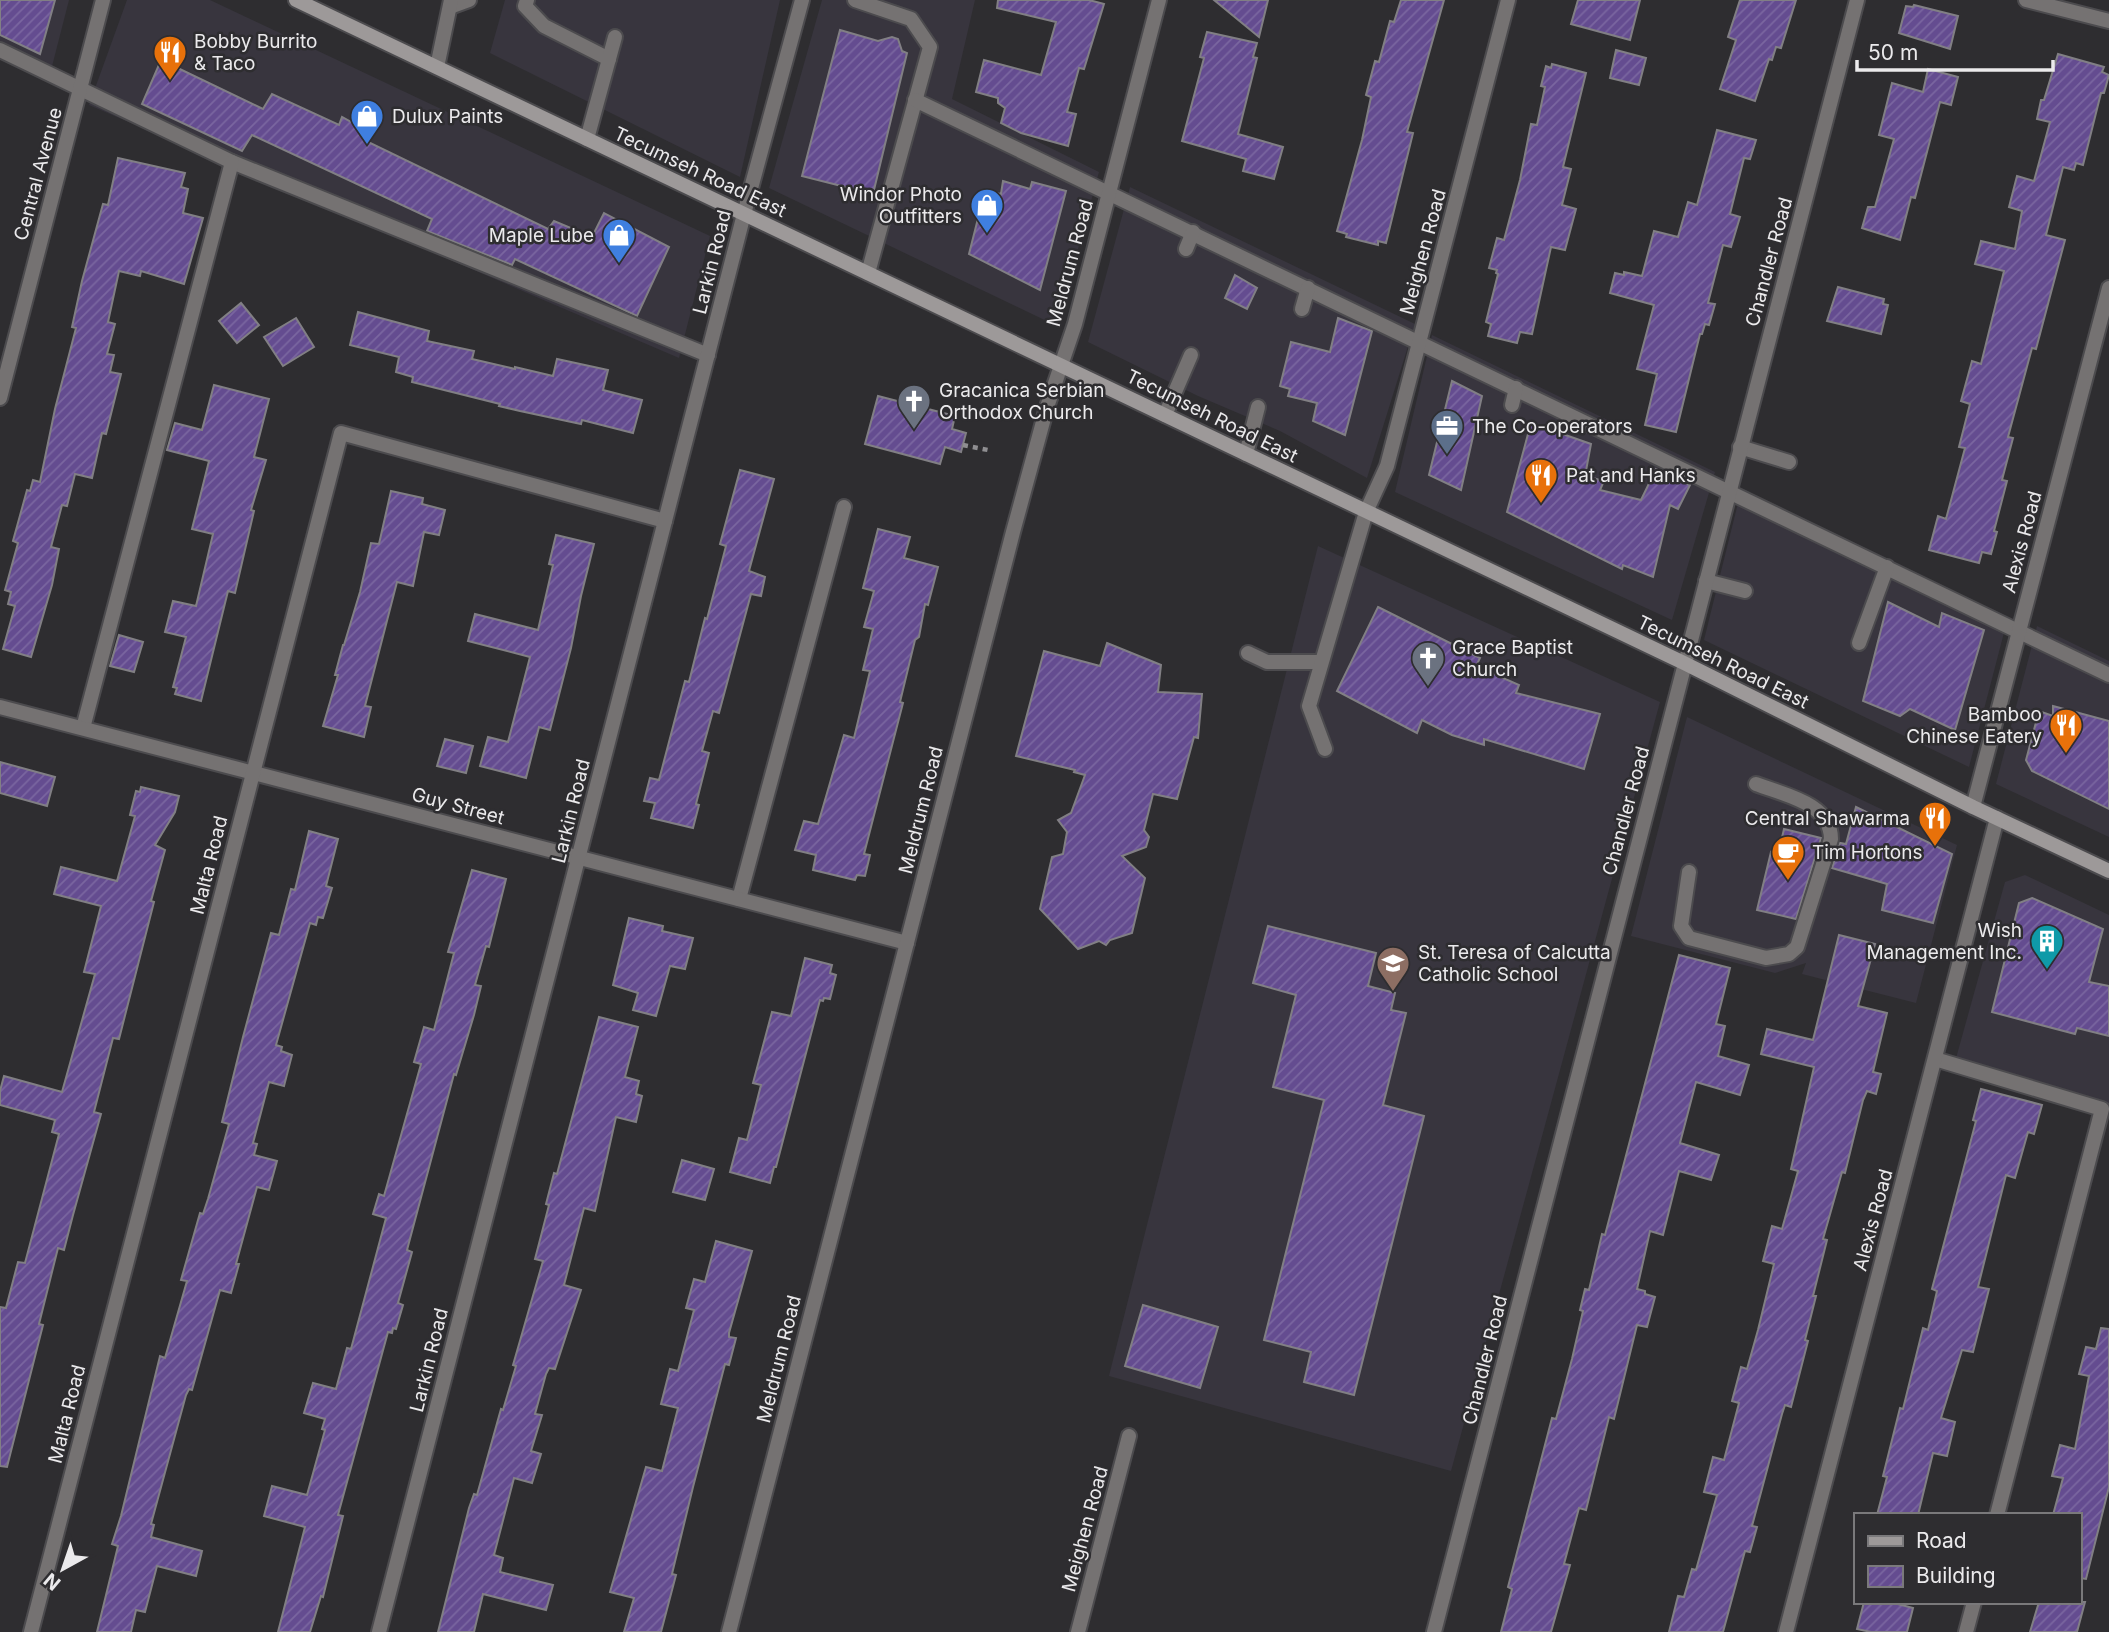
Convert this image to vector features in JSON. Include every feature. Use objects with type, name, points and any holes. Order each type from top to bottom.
[{"type":"main road","name":"Tecumseh Road East","points":[[296,0],[1684,663],[1973,807],[2109,871]]},
{"type":"street","name":"Central Avenue","points":[[0,398],[103,0]]},
{"type":"street","points":[[437,67],[451,4],[469,0]]},
{"type":"street","points":[[527,0],[525,6],[544,26],[609,59]]},
{"type":"street","name":"Larkin Road","points":[[379,1632],[744,214],[803,0]]},
{"type":"street","points":[[855,0],[911,19],[930,47],[868,273]]},
{"type":"street","name":"Meldrum Road","points":[[729,1632],[1013,532],[1074,324],[1159,0]]},
{"type":"street","name":"Meighen Road","points":[[1325,749],[1309,706],[1366,512],[1387,466],[1508,0]]},
{"type":"street","name":"Chandler Road","points":[[1434,1632],[1857,0]]},
{"type":"street","points":[[2026,0],[2109,21]]},
{"type":"street","points":[[587,139],[615,37]]},
{"type":"street","points":[[0,50],[232,162],[708,355]]},
{"type":"street","points":[[915,100],[2109,674]]},
{"type":"street","points":[[83,728],[232,162]]},
{"type":"street","points":[[1186,249],[1193,232]]},
{"type":"street","points":[[1302,309],[1308,288]]},
{"type":"street","name":"Alexis Road","points":[[1973,807],[2109,288]]},
{"type":"street","points":[[1165,415],[1191,355]]},
{"type":"street","points":[[1512,405],[1516,388]]},
{"type":"street","points":[[1246,454],[1258,407]]},
{"type":"street","name":"Malta Road","points":[[31,1632],[341,433],[665,521]]},
{"type":"street","points":[[1741,447],[1789,462]]},
{"type":"street","points":[[739,899],[844,507]]},
{"type":"street","points":[[1859,643],[1887,568]]},
{"type":"street","points":[[1706,581],[1745,591]]},
{"type":"street","points":[[1248,653],[1267,662],[1320,662]]},
{"type":"street","name":"Guy Street","points":[[0,707],[907,943]]},
{"type":"street","points":[[1689,872],[1681,926],[1689,938],[1766,958],[1789,954],[1797,947],[1831,839],[1831,828],[1828,820],[1815,808],[1756,784]]},
{"type":"street","name":"Alexis Road","points":[[1786,1632],[1997,818]]},
{"type":"street","points":[[1935,1059],[2102,1109],[1998,1513]]},
{"type":"street","name":"Meighen Road","points":[[1078,1632],[1129,1436]]},
{"type":"street","points":[[1966,1632],[1973,1604]]},
{"type":"path","points":[[962,444],[988,450]]},
{"type":"shaded area","points":[[0,0],[69,0],[49,78],[0,55]]},
{"type":"shaded area","points":[[127,0],[210,0],[710,236],[679,358],[89,105]]},
{"type":"shaded area","points":[[505,0],[780,0],[740,177],[490,53]]},
{"type":"shaded area","points":[[822,0],[975,0],[952,99],[1099,172],[1057,326],[769,188]]},
{"type":"shaded area","points":[[1130,187],[1415,324],[1367,478],[1280,431],[1198,396],[1088,342]]},
{"type":"shaded area","points":[[1432,335],[1715,472],[1672,620],[1395,492]]},
{"type":"shaded area","points":[[1741,491],[2007,621],[1969,767],[1704,640]]},
{"type":"shaded area","name":"St. Teresa of Calcutta Catholic School","points":[[1318,546],[1660,702],[1451,1471],[1109,1376]]},
{"type":"shaded area","points":[[2037,626],[2109,661],[2109,837],[1996,784]]},
{"type":"shaded area","points":[[1687,717],[1957,845],[1916,1003],[1802,974],[1806,963],[1775,973],[1631,936]]},
{"type":"shaded area","points":[[2025,875],[2109,915],[2109,1110],[1953,1069],[2005,882]]},
{"type":"building","points":[[0,0],[55,0],[40,54],[0,35]]},
{"type":"building","points":[[998,0],[1089,0],[1104,4],[1084,69],[1079,68],[1067,112],[1076,114],[1068,146],[1021,133],[1001,123],[1005,108],[998,103],[998,98],[976,92],[984,60],[1041,75],[1056,22],[997,8]]},
{"type":"building","points":[[1214,0],[1268,0],[1259,37]]},
{"type":"building","points":[[1401,0],[1444,0],[1407,132],[1413,133],[1386,243],[1378,241],[1378,245],[1346,237],[1347,234],[1337,231],[1362,140],[1371,97],[1366,95],[1375,61],[1379,62],[1390,21],[1394,22]]},
{"type":"building","points":[[1578,0],[1640,0],[1630,40],[1571,24]]},
{"type":"building","points":[[1740,0],[1796,0],[1781,48],[1776,47],[1772,60],[1769,59],[1755,101],[1720,89],[1736,40],[1728,37]]},
{"type":"building","points":[[1914,5],[1958,16],[1950,49],[1899,33],[1906,6]]},
{"type":"building","points":[[840,30],[878,41],[892,37],[898,39],[902,51],[907,53],[873,194],[802,176]]},
{"type":"building","points":[[1207,32],[1257,43],[1253,57],[1257,58],[1238,134],[1283,147],[1274,179],[1243,171],[1246,159],[1182,141],[1204,58],[1200,57]]},
{"type":"building","points":[[1616,50],[1646,58],[1639,85],[1610,78]]},
{"type":"building","points":[[2058,54],[2104,67],[2102,72],[2109,75],[2104,93],[2101,93],[2083,165],[2076,163],[2074,170],[2063,167],[2046,235],[2065,240],[2036,349],[2032,348],[2008,437],[2013,438],[2002,480],[2007,481],[1994,531],[1997,532],[1991,554],[1982,552],[1979,563],[1929,550],[1938,516],[1946,519],[1965,448],[1959,447],[1970,404],[1961,401],[1972,361],[1981,364],[2004,271],[1975,264],[1981,241],[2015,249],[2022,211],[2009,207],[2017,176],[2034,181],[2050,122],[2037,119]]},
{"type":"building","points":[[161,60],[263,109],[272,94],[339,125],[342,117],[369,132],[366,141],[548,229],[554,221],[592,237],[604,213],[669,247],[637,316],[515,259],[512,265],[427,231],[432,219],[252,135],[242,151],[142,104]]},
{"type":"building","points":[[1552,64],[1586,73],[1563,167],[1571,169],[1562,205],[1576,209],[1565,250],[1551,247],[1532,334],[1520,332],[1517,343],[1488,336],[1491,324],[1486,322],[1498,274],[1497,270],[1489,268],[1497,238],[1504,240],[1531,124],[1537,125],[1545,87],[1541,86],[1546,66],[1551,68]]},
{"type":"building","points":[[1928,69],[1958,77],[1951,105],[1940,102],[1915,198],[1911,197],[1900,240],[1862,228],[1868,207],[1875,207],[1894,139],[1879,135],[1892,83],[1923,92]]},
{"type":"building","points":[[1717,130],[1756,140],[1750,159],[1744,158],[1730,214],[1740,217],[1731,247],[1723,245],[1708,303],[1715,304],[1709,325],[1705,324],[1700,334],[1676,432],[1645,425],[1657,374],[1637,369],[1654,305],[1610,293],[1615,273],[1642,276],[1654,231],[1678,237],[1688,202],[1697,205]]},
{"type":"building","points":[[118,158],[185,173],[181,187],[188,189],[183,213],[203,218],[184,284],[141,271],[140,276],[119,271],[108,322],[115,324],[107,354],[114,355],[110,372],[121,374],[106,434],[102,433],[92,478],[75,474],[67,506],[62,505],[51,547],[59,549],[52,585],[31,657],[3,649],[15,606],[8,604],[11,592],[5,590],[18,543],[13,541],[27,490],[30,491],[33,480],[40,482],[76,328],[72,327],[82,281],[103,204],[108,205]]},
{"type":"building","points":[[1003,181],[1030,189],[1032,182],[1066,191],[1040,290],[969,254],[985,191],[1001,194]]},
{"type":"building","points":[[1235,275],[1257,288],[1247,309],[1225,298]]},
{"type":"building","points":[[1838,287],[1884,299],[1883,304],[1888,305],[1881,334],[1827,321]]},
{"type":"building","points":[[241,303],[259,325],[237,343],[219,321]]},
{"type":"building","points":[[358,312],[429,331],[427,341],[474,351],[472,359],[515,369],[553,376],[557,359],[608,370],[603,390],[642,400],[633,433],[582,420],[581,424],[520,411],[412,382],[413,377],[396,372],[399,357],[350,345]]},
{"type":"building","points":[[296,318],[314,347],[283,366],[264,337]]},
{"type":"building","points":[[1338,318],[1372,331],[1345,435],[1313,421],[1317,403],[1288,396],[1290,389],[1280,386],[1291,342],[1330,352]]},
{"type":"building","points":[[1452,381],[1482,396],[1461,490],[1429,475]]},
{"type":"building","points":[[214,385],[269,399],[254,457],[266,460],[251,510],[254,511],[235,593],[228,591],[201,701],[175,694],[177,688],[173,687],[186,637],[165,632],[173,601],[196,606],[213,534],[192,529],[209,461],[167,450],[175,423],[202,430]]},
{"type":"building","name":"Gracanica Serbian Orthodox Church","points":[[878,396],[955,416],[952,429],[966,433],[961,452],[945,447],[940,464],[865,444]]},
{"type":"building","points":[[1531,423],[1591,444],[1585,476],[1604,481],[1600,490],[1641,500],[1656,469],[1690,485],[1678,509],[1670,505],[1653,577],[1623,565],[1622,569],[1507,512]]},
{"type":"building","points":[[740,470],[774,479],[749,571],[765,577],[761,596],[751,594],[719,713],[713,711],[702,751],[709,753],[693,828],[651,818],[655,803],[644,801],[650,778],[659,780],[685,681],[689,682],[726,546],[720,544]]},
{"type":"building","points":[[391,491],[423,498],[422,504],[445,510],[439,535],[424,532],[413,586],[397,582],[365,706],[371,707],[364,737],[323,726],[371,543],[379,544]]},
{"type":"building","points":[[878,529],[910,537],[904,558],[938,567],[928,605],[925,604],[919,637],[915,640],[900,702],[903,703],[864,854],[870,855],[865,876],[857,875],[855,880],[813,870],[816,855],[795,850],[804,821],[818,824],[844,735],[854,738],[870,671],[863,670],[873,629],[864,627],[874,591],[863,588]]},
{"type":"building","points":[[556,535],[594,544],[550,730],[539,727],[526,778],[480,766],[488,737],[508,742],[530,657],[468,641],[475,614],[538,630],[553,565],[549,564]]},
{"type":"building","points":[[1888,602],[1939,627],[1942,613],[1984,630],[1955,730],[1910,709],[1900,716],[1863,701]]},
{"type":"building","name":"Grace Baptist Church","points":[[1378,607],[1480,658],[1476,666],[1519,685],[1516,693],[1600,714],[1584,769],[1484,739],[1484,745],[1452,735],[1422,720],[1417,733],[1337,691]]},
{"type":"building","points":[[119,635],[143,642],[134,672],[110,666]]},
{"type":"building","points":[[1107,643],[1161,665],[1158,692],[1202,694],[1198,738],[1194,737],[1177,799],[1153,794],[1144,830],[1149,837],[1146,847],[1122,856],[1145,878],[1132,933],[1110,940],[1106,945],[1099,941],[1078,949],[1040,909],[1052,857],[1063,854],[1067,832],[1058,820],[1071,813],[1085,775],[1074,772],[1075,770],[1016,756],[1044,651],[1100,666]]},
{"type":"building","points":[[2053,706],[2109,721],[2109,809],[2032,771],[2026,760],[2039,711],[2053,716]]},
{"type":"building","points":[[445,739],[473,746],[466,773],[437,766]]},
{"type":"building","points":[[0,762],[55,777],[47,806],[0,793]]},
{"type":"building","points":[[141,787],[179,796],[175,812],[155,845],[165,850],[151,901],[154,902],[119,1039],[113,1038],[94,1112],[101,1114],[64,1250],[58,1248],[39,1324],[43,1325],[7,1467],[0,1466],[0,1307],[6,1308],[18,1262],[25,1263],[59,1134],[52,1132],[55,1120],[0,1105],[0,1091],[4,1076],[62,1092],[95,974],[84,972],[101,906],[54,894],[61,867],[117,881],[135,816],[130,815],[136,791],[140,792]]},
{"type":"building","points":[[1856,807],[1952,854],[1933,923],[1882,910],[1887,884],[1832,868],[1840,843],[1846,844]]},
{"type":"building","name":"Tim Hortons","points":[[1784,829],[1821,838],[1796,919],[1757,910],[1771,852],[1778,855]]},
{"type":"building","points":[[309,831],[338,839],[326,886],[332,888],[323,918],[318,917],[316,925],[310,923],[276,1045],[282,1047],[281,1051],[292,1055],[284,1086],[269,1082],[253,1143],[257,1144],[254,1155],[277,1161],[269,1190],[257,1187],[231,1293],[220,1290],[192,1390],[189,1389],[186,1395],[151,1524],[154,1525],[151,1537],[202,1551],[196,1576],[157,1566],[145,1612],[136,1610],[131,1632],[97,1632],[118,1546],[112,1544],[160,1356],[165,1358],[187,1281],[181,1280],[229,1124],[222,1122],[243,1037],[271,933],[279,935],[291,889],[295,890]]},
{"type":"building","points":[[472,870],[506,879],[489,947],[486,946],[475,985],[481,986],[474,1015],[456,1075],[454,1074],[407,1250],[412,1252],[398,1303],[403,1305],[396,1329],[393,1328],[392,1333],[388,1332],[338,1515],[343,1516],[323,1597],[321,1596],[310,1632],[278,1632],[305,1527],[264,1516],[272,1486],[307,1495],[325,1430],[322,1429],[325,1419],[304,1413],[313,1383],[336,1389],[347,1348],[351,1349],[386,1218],[373,1214],[379,1194],[384,1196],[421,1064],[414,1062],[424,1027],[434,1030],[454,953],[448,952]]},
{"type":"building","name":"Wish Management Inc.","points":[[2032,898],[2103,929],[2089,982],[2109,986],[2109,1036],[2077,1028],[2075,1034],[1992,1012],[2019,903]]},
{"type":"building","points":[[629,918],[663,926],[662,931],[693,938],[685,969],[670,966],[656,1016],[633,1010],[638,993],[613,985]]},
{"type":"building","points":[[1268,926],[1376,953],[1368,986],[1395,993],[1391,1010],[1406,1013],[1383,1105],[1424,1116],[1354,1395],[1304,1382],[1311,1352],[1264,1340],[1324,1100],[1273,1087],[1296,995],[1253,983]]},
{"type":"building","points":[[1839,935],[1875,944],[1858,1006],[1887,1013],[1873,1072],[1881,1074],[1876,1094],[1867,1091],[1863,1100],[1845,1173],[1842,1172],[1823,1239],[1827,1240],[1813,1296],[1816,1296],[1805,1340],[1808,1341],[1791,1407],[1785,1405],[1782,1414],[1752,1526],[1757,1527],[1750,1552],[1745,1551],[1723,1632],[1669,1632],[1678,1596],[1684,1597],[1692,1569],[1696,1570],[1717,1495],[1704,1492],[1713,1457],[1724,1460],[1739,1403],[1732,1401],[1741,1367],[1747,1369],[1758,1330],[1774,1264],[1763,1261],[1772,1226],[1782,1229],[1798,1171],[1791,1169],[1814,1067],[1761,1054],[1767,1029],[1813,1040]]},
{"type":"building","points":[[1679,955],[1730,968],[1716,1024],[1725,1026],[1718,1056],[1749,1065],[1740,1095],[1696,1082],[1680,1143],[1719,1155],[1711,1180],[1679,1171],[1663,1235],[1650,1231],[1637,1289],[1655,1297],[1647,1327],[1637,1325],[1614,1419],[1609,1417],[1586,1510],[1579,1508],[1564,1564],[1570,1565],[1551,1632],[1501,1632],[1512,1589],[1508,1587],[1552,1418],[1556,1419],[1572,1359],[1585,1289],[1589,1290],[1602,1234],[1605,1235]]},
{"type":"building","points":[[805,958],[832,965],[830,973],[836,975],[830,999],[820,1000],[770,1183],[730,1172],[739,1138],[747,1140],[761,1085],[753,1083],[772,1012],[791,1016]]},
{"type":"building","points":[[599,1017],[638,1027],[625,1077],[639,1081],[636,1094],[642,1096],[636,1122],[616,1117],[595,1211],[584,1208],[564,1285],[581,1290],[555,1369],[549,1368],[546,1374],[535,1414],[542,1415],[531,1451],[541,1454],[532,1483],[514,1478],[494,1555],[503,1558],[500,1572],[553,1585],[546,1610],[483,1594],[474,1632],[438,1632],[469,1508],[474,1494],[477,1495],[516,1366],[513,1365],[543,1261],[535,1259],[549,1205],[546,1204],[554,1173],[557,1174]]},
{"type":"building","points":[[1981,1089],[2042,1105],[2034,1134],[2028,1132],[2015,1178],[2006,1175],[1978,1287],[1989,1289],[1973,1352],[1962,1350],[1941,1418],[1955,1422],[1947,1456],[1933,1453],[1918,1513],[1878,1513],[1887,1477],[1883,1476],[1900,1408],[1903,1409],[1923,1328],[1928,1330],[1937,1291],[1932,1289],[1976,1121],[1973,1120]]},
{"type":"building","points":[[682,1160],[714,1169],[705,1200],[673,1192]]},
{"type":"building","points":[[716,1241],[752,1251],[729,1333],[729,1337],[736,1338],[729,1365],[725,1364],[693,1487],[672,1574],[676,1575],[661,1632],[624,1632],[634,1598],[610,1592],[646,1467],[662,1471],[678,1408],[661,1404],[670,1369],[678,1371],[694,1310],[686,1308],[694,1279],[705,1282]]},
{"type":"building","points":[[1143,1305],[1218,1327],[1200,1388],[1125,1366]]},
{"type":"building","points":[[2101,1328],[2109,1329],[2109,1487],[2086,1579],[2081,1578],[2081,1513],[2054,1513],[2063,1478],[2052,1476],[2060,1445],[2075,1449],[2089,1376],[2079,1374],[2086,1347],[2096,1349]]},
{"type":"building","points":[[2085,1602],[2077,1632],[2030,1632],[2038,1604]]},
{"type":"building","points":[[1863,1604],[1898,1604],[1913,1608],[1907,1632],[1871,1632],[1857,1629]]},
{"type":"place","name":"Bobby Burrito & Taco","points":[[170,82]]},
{"type":"place","name":"Dulux Paints","points":[[367,146]]},
{"type":"place","name":"Windor Photo Outfitters","points":[[987,235]]},
{"type":"place","name":"Maple Lube","points":[[619,265]]},
{"type":"place","name":"Gracanica Serbian Orthodox Church","points":[[914,431]]},
{"type":"place","name":"The Co-operators","points":[[1447,456]]},
{"type":"place","name":"Pat and Hanks","points":[[1541,505]]},
{"type":"place","name":"Grace Baptist Church","points":[[1428,688]]},
{"type":"place","name":"Bamboo Chinese Eatery","points":[[2066,755]]},
{"type":"place","name":"Central Shawarma","points":[[1935,848]]},
{"type":"place","name":"Tim Hortons","points":[[1788,882]]},
{"type":"place","name":"Wish Management Inc.","points":[[2047,971]]},
{"type":"place","name":"St. Teresa of Calcutta Catholic School","points":[[1393,993]]}]
